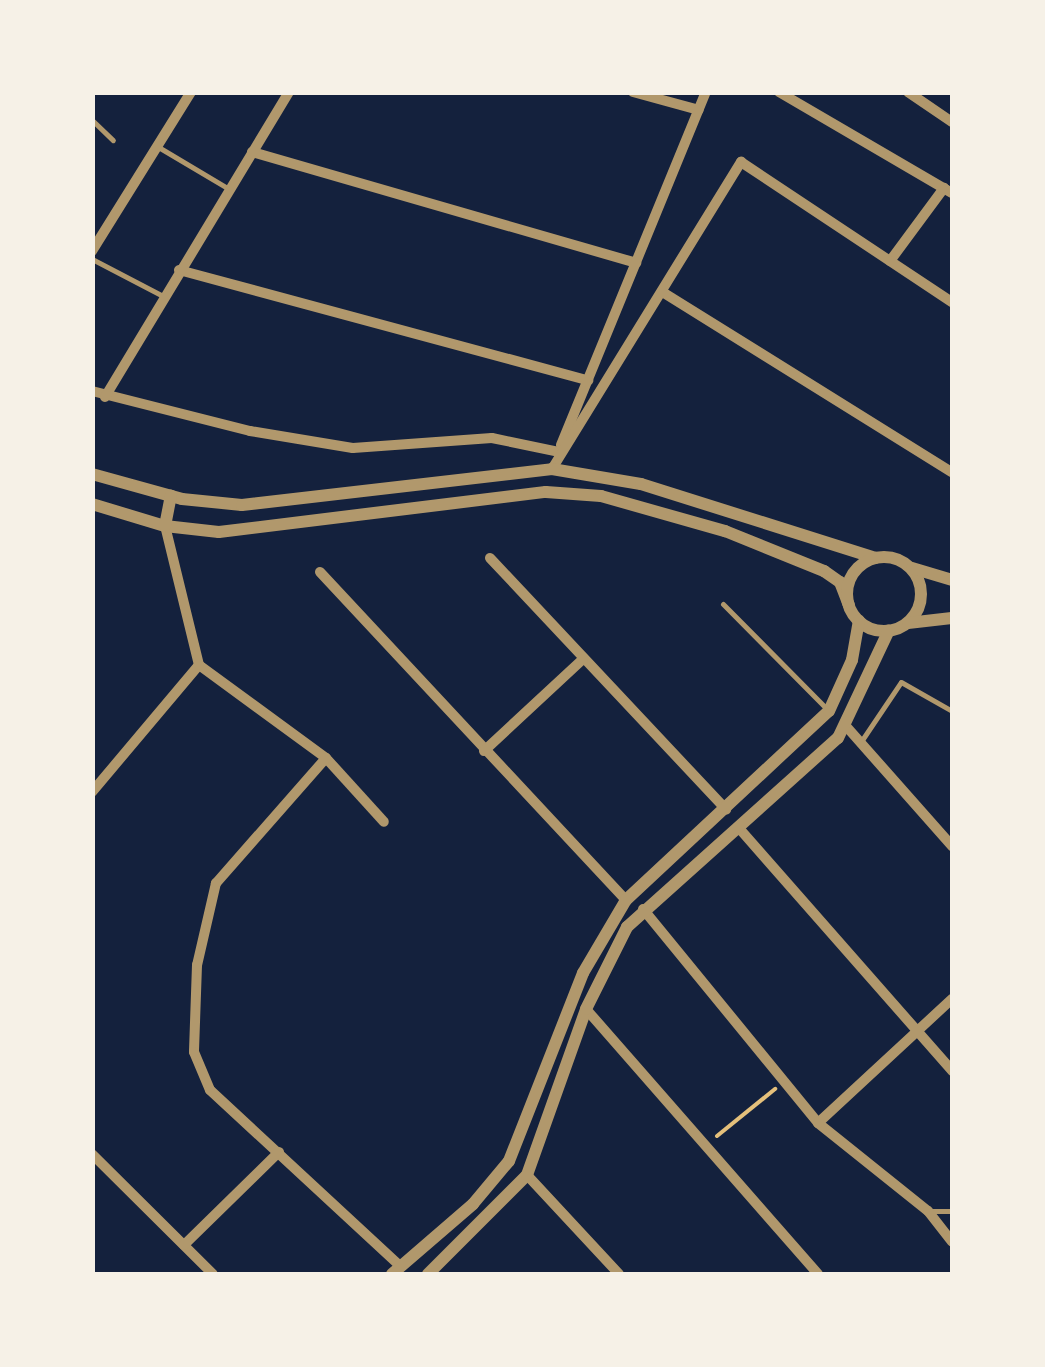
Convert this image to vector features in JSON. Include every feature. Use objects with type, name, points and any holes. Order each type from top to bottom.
[{"type":"street","points":[[92,251],[190,92]]},
{"type":"street","points":[[105,397],[289,92]]},
{"type":"street","points":[[633,92],[699,110]]},
{"type":"street","points":[[546,492],[558,452],[706,92]]},
{"type":"street","points":[[779,92],[948,191],[890,260]]},
{"type":"street","points":[[908,92],[952,122]]},
{"type":"street","points":[[252,152],[636,263]]},
{"type":"street","points":[[552,469],[741,162],[952,302]]},
{"type":"street","points":[[179,270],[588,380]]},
{"type":"street","points":[[664,292],[952,472]]},
{"type":"street","points":[[92,392],[353,448],[492,438],[558,452]]},
{"type":"street","points":[[92,474],[172,496],[242,505],[552,469],[640,484],[952,580]]},
{"type":"street","points":[[92,504],[165,526],[219,532],[546,492],[602,496],[724,531],[824,571],[840,582],[859,620],[889,630],[952,618]]},
{"type":"street","points":[[172,496],[165,526],[199,664],[326,758],[384,822]]},
{"type":"street","points":[[490,558],[726,809]]},
{"type":"street","points":[[849,605],[852,575],[876,558]]},
{"type":"street","points":[[906,624],[921,597],[911,568]]},
{"type":"street","points":[[320,572],[626,900]]},
{"type":"street","points":[[326,758],[216,883],[196,965],[194,1052],[210,1090],[279,1152],[396,1271],[473,1204],[509,1161],[583,974],[626,900],[828,710],[852,660],[859,620]]},
{"type":"street","points":[[435,1272],[527,1175],[586,1010],[627,927],[826,750],[845,725],[889,630]]},
{"type":"street","points":[[484,751],[583,659]]},
{"type":"street","points":[[92,792],[199,664]]},
{"type":"street","points":[[845,725],[952,846]]},
{"type":"street","points":[[738,827],[952,1071]]},
{"type":"street","points":[[643,910],[818,1124],[928,1210],[952,1242]]},
{"type":"street","points":[[818,1124],[952,999]]},
{"type":"street","points":[[586,1010],[818,1274]]},
{"type":"street","points":[[184,1245],[279,1152]]},
{"type":"street","points":[[92,1154],[213,1274]]},
{"type":"street","points":[[509,1161],[527,1175],[620,1274]]},
{"type":"lane","points":[[92,120],[113,140]]},
{"type":"lane","points":[[157,146],[229,189]]},
{"type":"lane","points":[[92,259],[163,296]]},
{"type":"lane","points":[[723,604],[828,710]]},
{"type":"lane","points":[[860,744],[901,682],[952,711]]},
{"type":"lane","points":[[928,1210],[952,1212]]},
{"type":"path","points":[[706,1146],[784,1082]]}]
